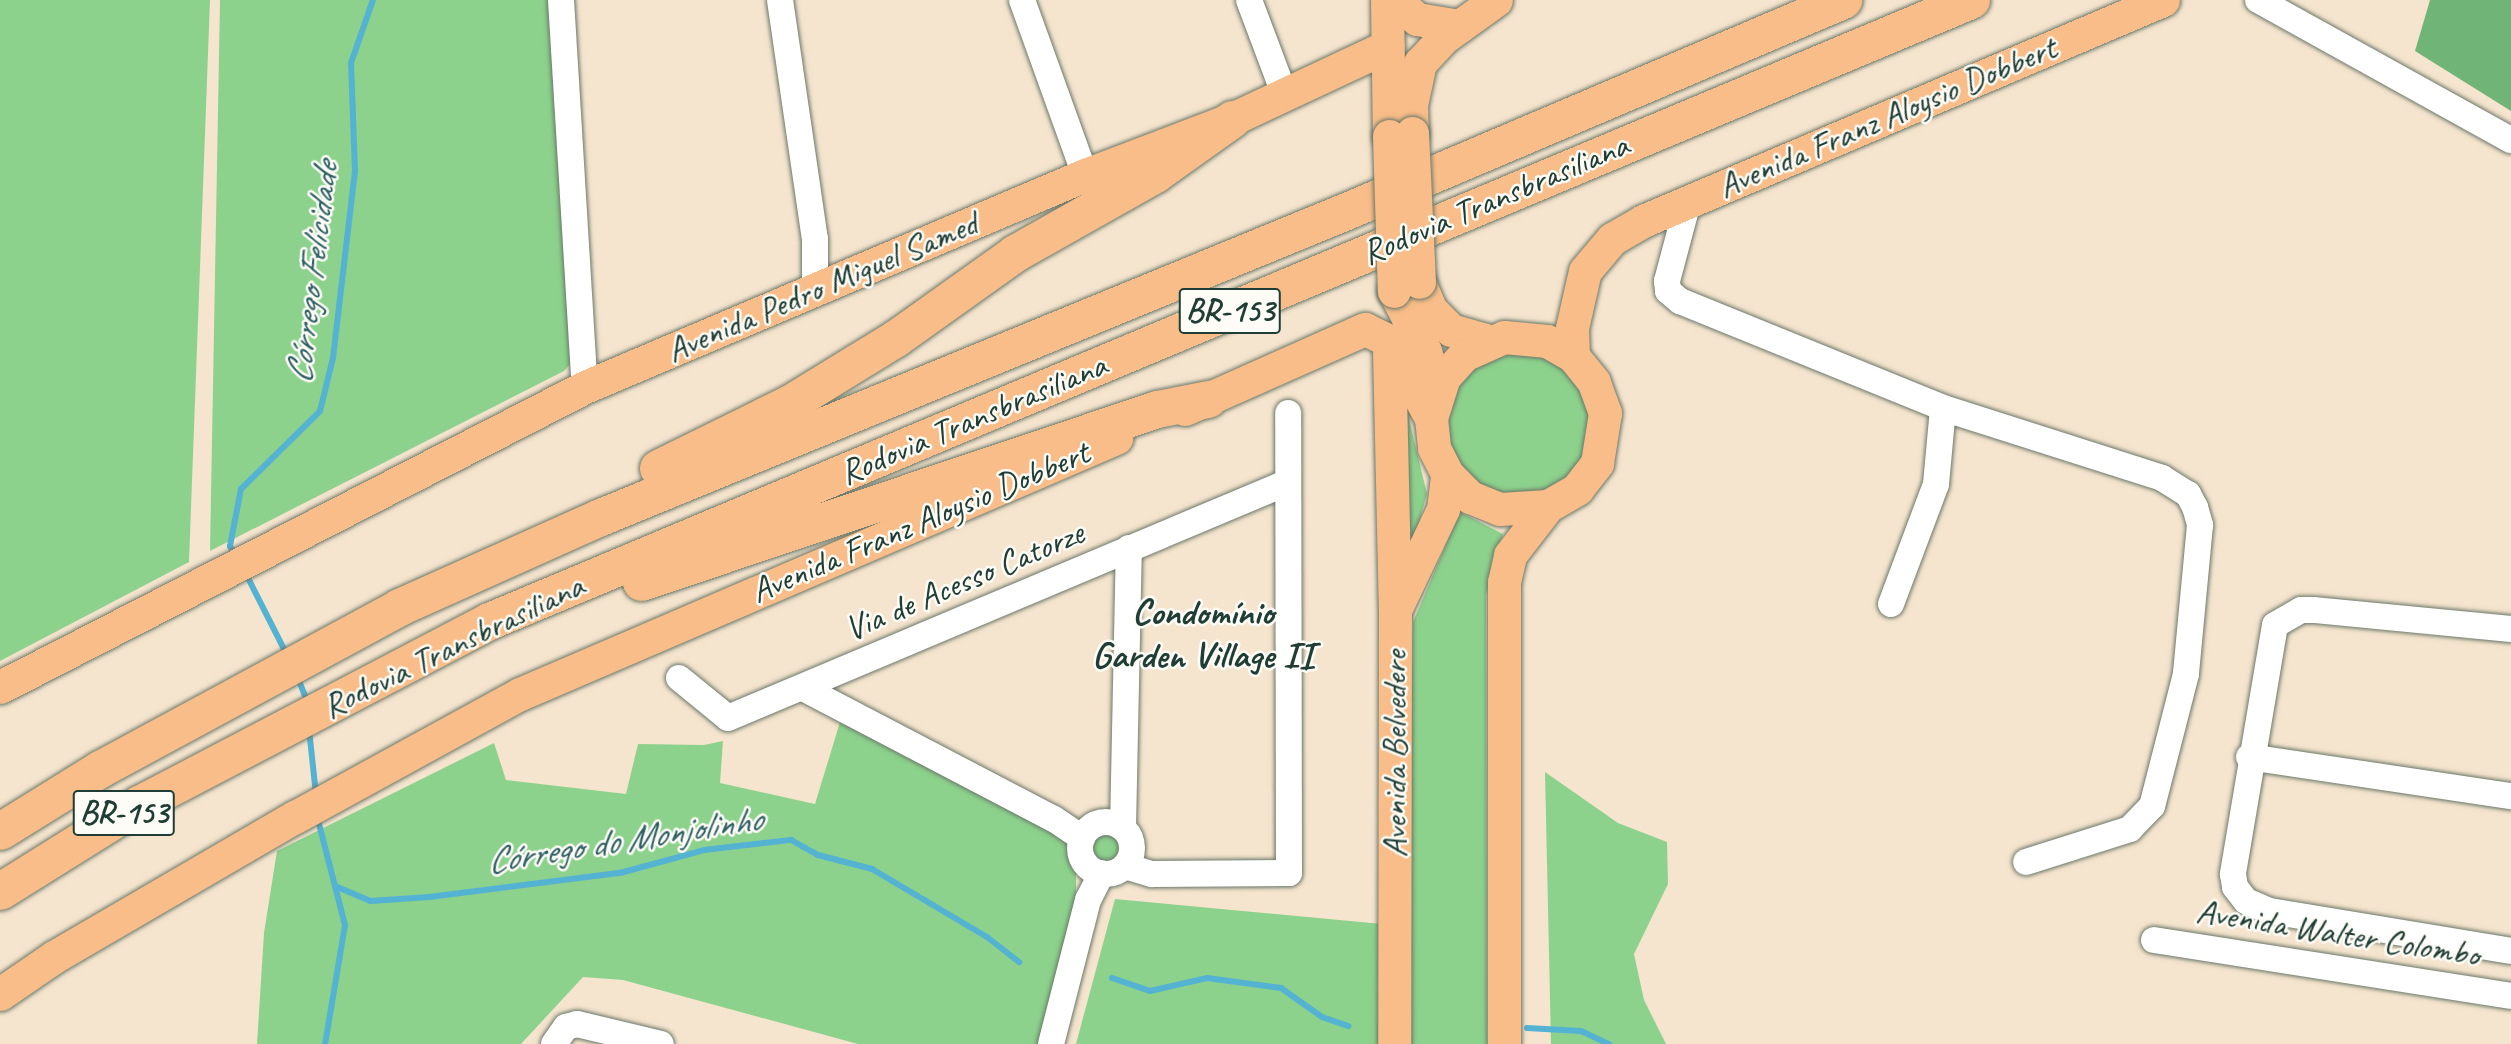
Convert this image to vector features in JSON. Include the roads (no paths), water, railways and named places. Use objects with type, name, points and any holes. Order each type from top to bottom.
[{"type":"highway","name":"Rodovia Transbrasiliana","points":[[0,831],[229,698],[451,584],[598,518],[1351,209],[1843,0]]},
{"type":"highway","name":"Rodovia Transbrasiliana","points":[[0,891],[139,804],[489,621],[1972,0]]},
{"type":"highway","points":[[451,584],[500,546],[790,403],[896,338],[1015,253],[1155,174],[1232,120]]},
{"type":"highway","points":[[489,621],[524,620],[556,611],[1157,409],[1208,399]]},
{"type":"main road","points":[[1387,0],[1388,46],[1400,134],[1407,287],[1425,351],[1434,404],[1434,448],[1447,474],[1470,497],[1500,509],[1548,506]]},
{"type":"main road","points":[[1395,0],[1418,19],[1460,26]]},
{"type":"main road","points":[[1400,134],[1411,105],[1420,63],[1460,26],[1475,19],[1496,0]]},
{"type":"main road","name":"Avenida Franz Aloysio Dobbert","points":[[1573,356],[1572,328],[1585,271],[1612,239],[1688,202],[2164,0]]},
{"type":"main road","name":"Avenida Pedro Miguel Samed","points":[[0,687],[265,548],[585,387],[1085,175],[1232,120],[1388,46]]},
{"type":"main road","points":[[1407,287],[1451,330],[1489,341],[1533,338],[1573,356],[1598,389],[1605,430],[1588,477],[1548,506],[1510,555],[1504,582],[1504,1044]]},
{"type":"main road","name":"Avenida Franz Aloysio Dobbert","points":[[0,994],[54,957],[295,817],[520,694],[1365,329],[1388,340]]},
{"type":"main road","points":[[1388,340],[1434,404]]},
{"type":"main road","points":[[1388,340],[1395,610]]},
{"type":"main road","points":[[1434,404],[1464,355],[1489,341]]},
{"type":"main road","name":"Avenida Belvedere","points":[[1394,1044],[1395,610],[1443,509],[1447,474]]},
{"type":"street","points":[[561,0],[585,387]]},
{"type":"street","points":[[780,0],[815,239],[816,290]]},
{"type":"street","points":[[1023,0],[1085,175]]},
{"type":"street","points":[[1249,0],[1285,96]]},
{"type":"street","points":[[2258,0],[2511,140]]},
{"type":"street","points":[[1688,202],[1667,281],[1668,291],[1680,301],[1943,408],[2162,478],[2188,494],[2200,525],[2186,674],[2152,806],[2130,829],[2026,862]]},
{"type":"street","points":[[1891,604],[1936,484],[1943,408]]},
{"type":"street","points":[[1129,548],[1123,794],[1101,829],[1081,853],[1152,874],[1289,873],[1286,483],[1288,413]]},
{"type":"street","name":"Via de Acesso Catorze","points":[[679,678],[728,718],[1286,483]]},
{"type":"street","points":[[2511,629],[2313,610],[2288,617],[2275,625],[2249,757],[2233,874],[2235,887],[2246,901],[2270,911],[2511,951]]},
{"type":"street","points":[[803,688],[1054,819],[1101,829],[1131,839],[1088,901],[1051,1044]]},
{"type":"street","points":[[2249,757],[2511,796]]},
{"type":"street","name":"Avenida Walter Colombo","points":[[2154,940],[2511,996]]},
{"type":"street","points":[[560,1036],[589,1026],[661,1044]]},
{"type":"waterway","name":"Córrego Felicidade","points":[[234,554],[230,546],[241,489],[320,411],[333,358],[355,171],[351,63],[373,0]]},
{"type":"waterway","name":"Córrego Felicidade","points":[[245,572],[286,653]]},
{"type":"waterway","name":"Córrego Felicidade","points":[[297,676],[307,701]]},
{"type":"waterway","name":"Córrego Felicidade","points":[[309,729],[316,795]]},
{"type":"waterway","name":"Córrego Felicidade","points":[[317,816],[345,925],[325,1044]]},
{"type":"waterway","name":"Córrego do Monjolinho","points":[[335,886],[371,901],[429,897],[620,873],[704,850],[791,840],[818,855],[872,869],[987,937],[1019,962]]},
{"type":"waterway","name":"Córrego do Monjolinho","points":[[1112,978],[1150,991],[1207,978],[1281,988],[1322,1017],[1348,1026]]},
{"type":"waterway","name":"Córrego do Monjolinho","points":[[1527,1028],[1581,1031],[1609,1044]]},
{"type":"district","name":"Condomínio Garden Village II","points":[[1203,634]]}]
